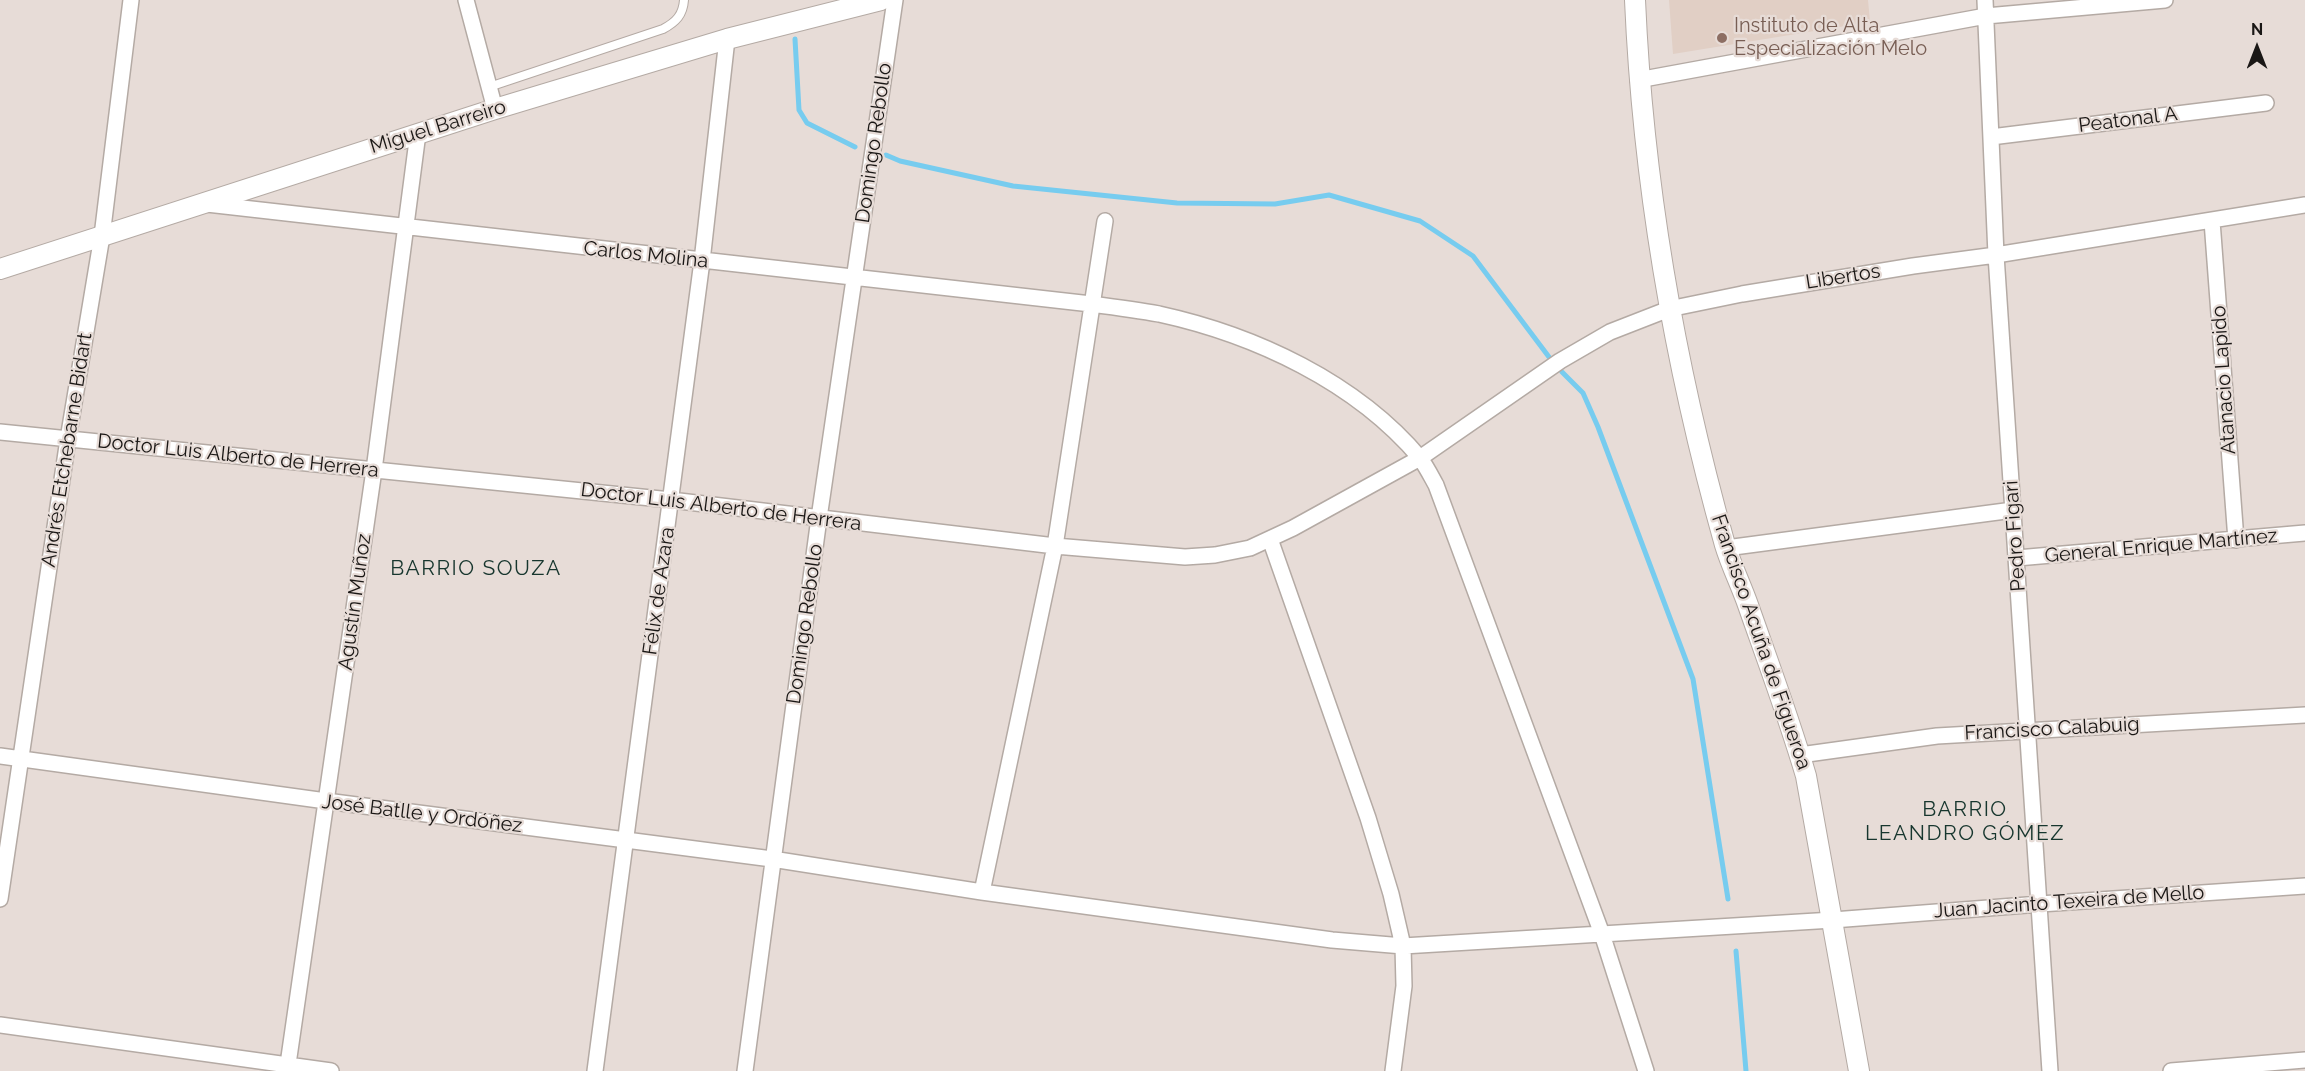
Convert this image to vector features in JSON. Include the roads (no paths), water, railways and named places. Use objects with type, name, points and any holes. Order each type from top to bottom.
[{"type":"street","name":"Andrés Etchebarne Bidart","points":[[0,899],[68,438],[102,236],[131,0]]},
{"type":"street","points":[[466,0],[495,109]]},
{"type":"street","name":"Miguel Barreiro","points":[[0,269],[495,109],[728,39],[881,0]]},
{"type":"street","name":"Domingo Rebollo","points":[[745,1071],[819,518],[895,0]]},
{"type":"street","name":"Francisco Acuña de Figueroa","points":[[1635,0],[1638,80],[1643,127],[1669,309],[1689,402],[1726,548],[1806,776],[1860,1071]]},
{"type":"street","name":"Pedro Figari","points":[[1985,0],[1996,255],[2050,1071]]},
{"type":"street","points":[[1638,80],[1986,16],[2164,0]]},
{"type":"street","name":"Félix de Azara","points":[[595,1071],[702,261],[728,39]]},
{"type":"street","name":"Peatonal A","points":[[1991,137],[2266,104]]},
{"type":"street","name":"Agustín Muñoz","points":[[288,1068],[374,470],[418,133]]},
{"type":"street","name":"Carlos Molina","points":[[201,204],[702,261],[855,276],[1160,314],[1207,327],[1253,344],[1325,376],[1365,404],[1420,458],[1436,485],[1602,934],[1646,1071]]},
{"type":"street","name":"Libertos","points":[[1420,458],[1580,349],[1610,332],[1669,309],[1753,292],[2305,205]]},
{"type":"street","points":[[982,892],[1055,546],[1105,221]]},
{"type":"street","name":"Atanacio Lapido","points":[[2212,221],[2236,540]]},
{"type":"street","name":"Doctor Luis Alberto de Herrera","points":[[0,432],[671,500],[1055,546],[1185,557],[1215,555],[1250,548],[1293,528],[1420,458]]},
{"type":"street","points":[[1726,548],[2013,510]]},
{"type":"street","name":"General Enrique Martínez","points":[[2017,558],[2305,533]]},
{"type":"street","points":[[1270,539],[1368,818],[1391,894],[1403,946],[1404,986],[1393,1071]]},
{"type":"street","name":"Francisco Calabuig","points":[[1800,755],[1937,736],[2305,716]]},
{"type":"street","name":"José Batlle y Ordóñez","points":[[0,756],[772,859],[982,892],[1332,940],[1403,946]]},
{"type":"street","name":"Juan Jacinto Texeira de Mello","points":[[1403,946],[1833,920],[2305,886]]},
{"type":"street","points":[[0,1025],[288,1068],[331,1071]]},
{"type":"street","points":[[2171,1071],[2305,1060]]},
{"type":"lane","points":[[489,87],[663,29],[676,21],[684,9],[684,0]]},
{"type":"waterway","points":[[795,39],[799,110],[807,123],[855,147]]},
{"type":"waterway","points":[[886,155],[900,161],[1013,186],[1177,203],[1275,204],[1329,195],[1420,221],[1473,256],[1549,357]]},
{"type":"waterway","points":[[1562,372],[1583,393],[1598,427],[1693,679],[1728,899]]},
{"type":"waterway","points":[[1736,951],[1746,1071]]},
{"type":"place","name":"Instituto de Alta Especialización Melo","points":[[1722,38]]},
{"type":"district","name":"BARRIO SOUZA","points":[[476,569]]},
{"type":"district","name":"BARRIO LEANDRO GÓMEZ","points":[[1965,822]]}]
